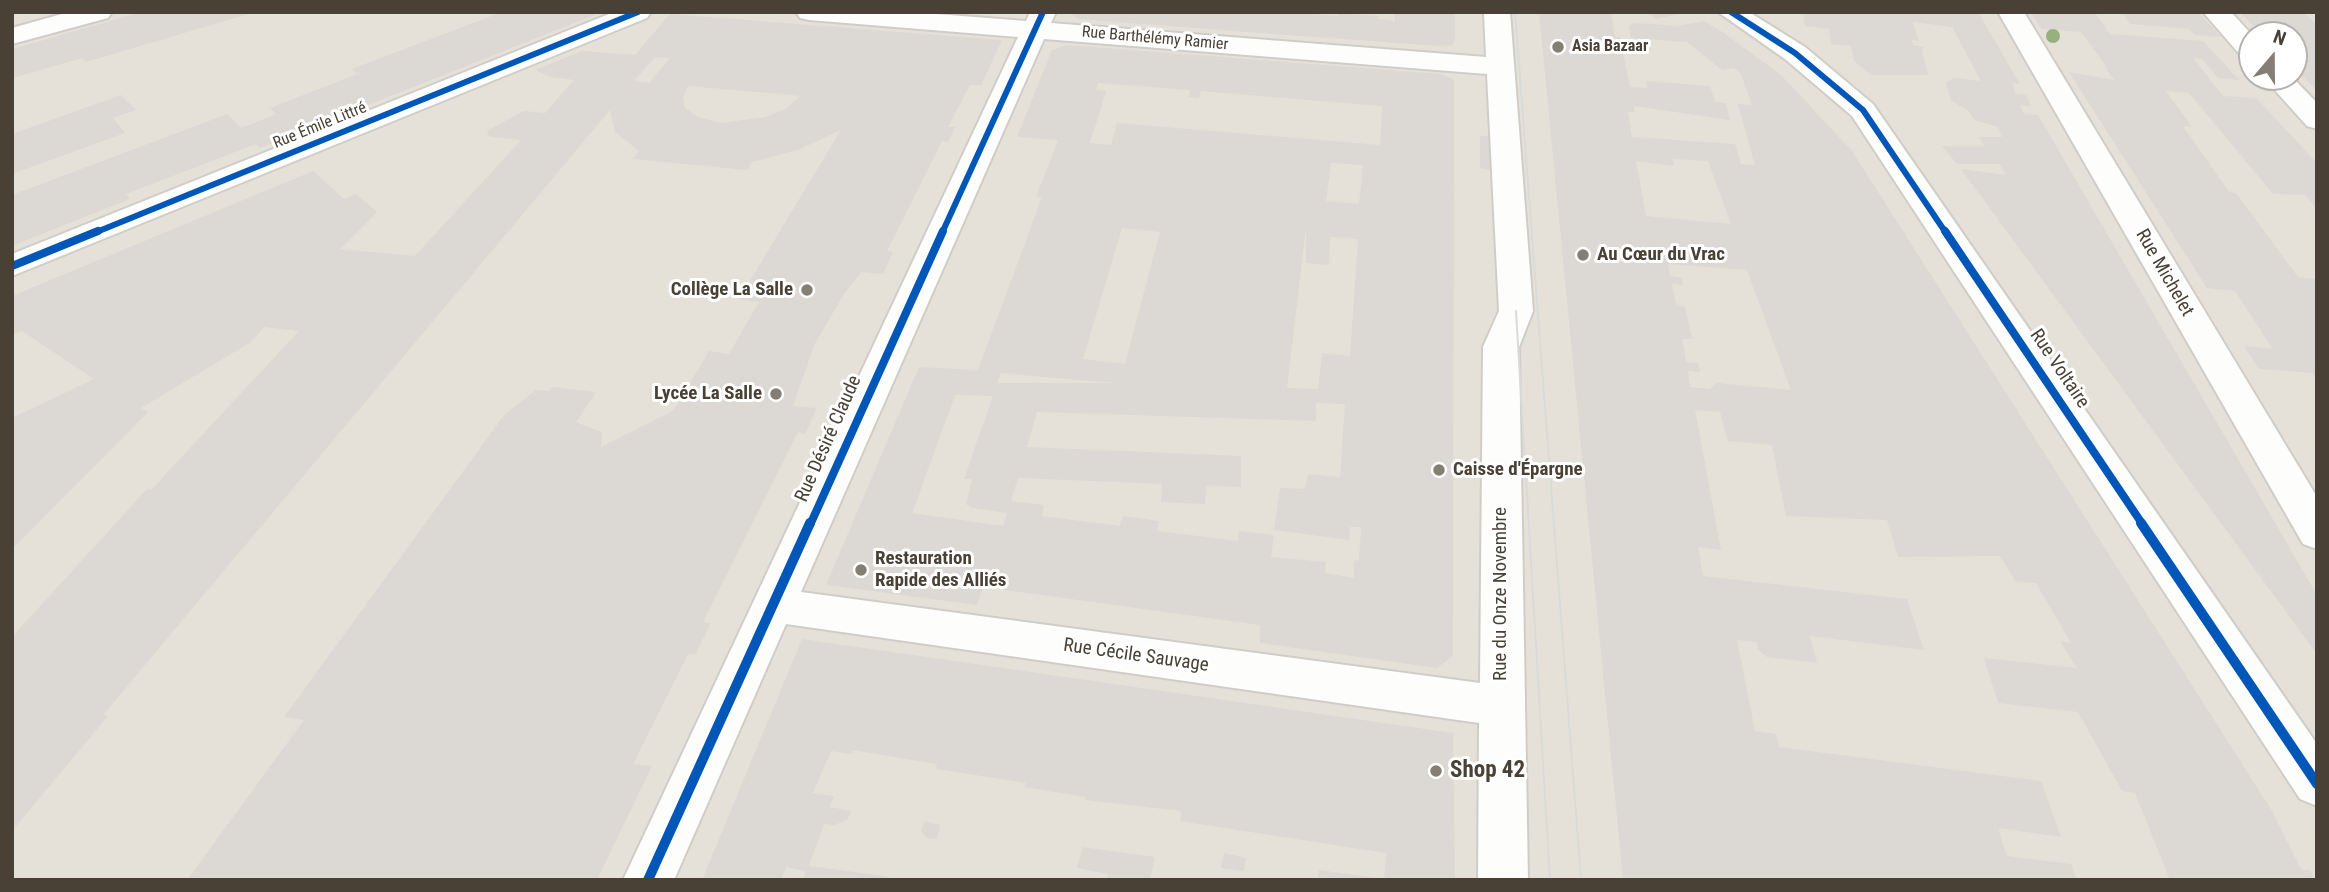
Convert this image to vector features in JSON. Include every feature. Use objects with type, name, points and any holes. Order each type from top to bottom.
[{"type":"street","points":[[12,36],[99,12]]},
{"type":"street","name":"Rue Émile Littré","points":[[12,267],[638,12]]},
{"type":"street","name":"Rue Barthélémy Ramier","points":[[809,12],[1039,21],[1502,67]]},
{"type":"street","points":[[1497,12],[1502,67]]},
{"type":"street","name":"Rue Voltaire","points":[[1731,12],[1795,53],[1863,110],[2317,784]]},
{"type":"street","name":"Rue Michelet","points":[[2011,12],[2317,533]]},
{"type":"street","points":[[2216,12],[2238,36]]},
{"type":"street","name":"Rue Désiré Claude","points":[[648,880],[1039,21]]},
{"type":"street","name":"Rue du Onze Novembre","points":[[1502,67],[1516,311],[1501,347],[1503,880]]},
{"type":"street","points":[[2290,91],[2317,120]]},
{"type":"street","name":"Rue Cécile Sauvage","points":[[772,605],[1501,706]]},
{"type":"shaded area","points":[[12,12],[2317,12],[2317,880],[12,880]]},
{"type":"building","points":[[141,12],[252,13],[86,62],[82,58],[12,78],[12,49]]},
{"type":"building","points":[[502,12],[602,12],[260,148],[256,144],[126,194],[130,199],[12,246],[12,195],[227,114],[241,128],[277,114],[270,108],[357,74],[352,69]]},
{"type":"building","points":[[1069,12],[1285,12],[1337,16],[1337,13],[1378,16],[1378,19],[1395,21],[1395,12],[1455,12],[1455,41],[1452,45],[1441,46],[1259,33],[1078,19]]},
{"type":"building","points":[[1539,12],[1611,12],[1615,37],[1620,37],[1630,87],[1647,88],[1646,81],[1710,86],[1715,102],[1726,103],[1730,120],[1634,106],[1634,112],[1628,112],[1632,137],[1735,144],[1741,164],[1755,165],[1738,104],[1752,105],[1741,74],[1734,68],[1722,70],[1687,42],[1631,38],[1629,26],[1634,23],[1678,26],[1704,21],[1781,75],[1852,151],[2272,811],[2301,869],[2310,870],[2315,880],[2170,880],[2135,793],[2122,791],[2078,712],[1998,703],[1984,658],[2077,668],[2060,641],[2071,643],[2036,583],[2016,582],[2000,556],[1898,557],[1887,520],[1786,516],[1772,445],[1728,441],[1720,412],[1695,410],[1721,550],[1698,547],[1703,576],[1907,599],[1924,650],[1810,636],[1817,663],[1767,657],[1758,650],[1757,642],[1737,640],[1755,731],[1776,734],[1779,747],[2041,781],[2061,837],[1998,828],[2007,856],[2071,864],[2077,880],[1623,880]],"holes":[[[1673,159],[1708,161],[1731,224],[1646,216],[1636,161],[1674,166]],[[1668,264],[1747,270],[1791,390],[1717,383],[1710,389],[1690,387],[1688,371],[1700,372],[1698,363],[1686,362],[1682,339],[1692,339],[1685,307],[1676,304],[1672,284],[1683,285],[1682,278],[1670,276]]]},
{"type":"building","points":[[1648,12],[1682,12],[1682,13],[1656,19]]},
{"type":"building","points":[[1803,12],[1978,12],[2020,84],[2012,83],[2016,94],[2026,95],[2031,106],[2020,105],[2024,114],[2038,115],[2317,595],[2317,654],[1961,169],[2006,175],[2000,164],[1957,164],[1942,146],[1985,146],[1978,137],[2002,137],[1998,127],[1974,120],[1968,110],[1951,101],[1946,83],[1954,78],[1981,81],[1952,27],[1913,22],[1919,41],[1912,40],[1913,45],[1924,47],[1922,50],[1928,75],[1871,75],[1854,61],[1851,46],[1831,44],[1829,29],[1805,26]]},
{"type":"building","points":[[2031,12],[2094,12],[2110,34],[2203,41],[2238,79],[2218,78],[2202,59],[2193,58],[2223,96],[2256,98],[2317,163],[2317,209],[2305,195],[2273,194],[2189,93],[2166,91],[2192,127],[2183,126],[2229,192],[2236,193],[2298,277],[2317,279],[2317,380],[2312,373],[2259,369],[2244,346],[2273,349],[2235,291],[2207,288],[2069,72],[2114,80],[2107,67],[2081,32],[2041,29]]},
{"type":"building","points":[[2122,12],[2198,12],[2221,37],[2195,35],[2189,29],[2130,24]]},
{"type":"building","points":[[2240,12],[2303,12],[2317,25],[2317,91],[2308,82],[2308,21],[2249,21]]},
{"type":"building","points":[[670,14],[1002,40],[981,85],[970,85],[948,127],[955,127],[948,142],[942,141],[887,251],[893,252],[883,274],[861,272],[844,294],[814,345],[793,406],[817,408],[805,434],[798,432],[703,622],[711,623],[695,655],[688,654],[633,764],[652,766],[597,880],[187,880],[304,720],[284,717],[505,414],[536,390],[549,391],[552,387],[596,392],[576,422],[602,432],[601,447],[673,411],[709,351],[729,354],[759,302],[739,299],[841,130],[798,150],[752,162],[747,170],[633,159],[639,151],[615,132],[610,110],[103,715],[108,716],[12,831],[12,637],[147,489],[151,490],[299,331],[264,327],[251,342],[141,408],[148,412],[12,549],[12,418],[94,379],[22,331],[12,335],[12,296],[313,171],[344,199],[356,194],[377,212],[340,249],[415,256],[521,140],[490,137],[488,130],[524,111],[545,113],[574,80],[551,77],[535,70],[582,51],[635,55]],"holes":[[[655,57],[670,58],[649,83],[634,81]],[[688,86],[800,96],[787,108],[766,117],[721,123],[698,117],[685,108],[683,98]]]},
{"type":"building","points":[[1067,45],[1442,74],[1454,80],[1453,656],[1437,668],[1260,643],[1260,625],[983,587],[977,605],[826,585],[919,367],[978,370],[1042,197],[1036,197],[1058,140],[1017,137],[1052,50]],"holes":[[[1098,83],[1190,90],[1189,97],[1199,98],[1201,91],[1382,106],[1380,145],[1117,123],[1111,145],[1090,143],[1106,91],[1096,90]],[[1331,163],[1363,165],[1359,204],[1326,201]],[[1122,228],[1160,232],[1125,364],[1083,359]],[[1306,228],[1306,263],[1329,265],[1330,237],[1358,239],[1350,356],[1322,353],[1318,389],[1287,388]],[[1001,373],[1119,383],[997,383]],[[955,395],[993,396],[964,479],[972,479],[966,504],[972,508],[1007,513],[1003,526],[912,513]],[[1316,403],[1345,404],[1340,477],[1308,474],[1305,489],[1280,488],[1274,530],[1349,540],[1350,527],[1361,527],[1359,561],[1354,560],[1354,578],[1325,573],[1326,562],[1271,557],[1274,535],[1239,531],[1238,541],[1157,531],[1159,521],[1123,516],[1120,526],[1042,516],[1044,505],[1011,501],[1018,478],[1162,484],[1161,502],[1205,504],[1206,486],[1241,487],[1241,456],[1027,447],[1037,412],[1316,421]]]},
{"type":"building","points":[[121,95],[136,110],[113,118],[125,133],[12,174],[12,134]]},
{"type":"building","points":[[1480,136],[1490,136],[1490,170],[1480,168]]},
{"type":"building","points":[[802,639],[1453,733],[1455,880],[1384,880],[1386,853],[1180,821],[1181,811],[1085,800],[1085,797],[1024,787],[1026,783],[936,769],[937,764],[852,750],[851,754],[831,751],[813,793],[834,796],[830,807],[851,811],[847,820],[834,825],[824,824],[809,866],[885,876],[894,880],[803,880],[806,871],[786,867],[781,880],[702,880]]},
{"type":"building","points":[[925,821],[940,825],[937,839],[926,838],[921,830]]},
{"type":"building","points":[[1083,847],[1155,857],[1150,880],[1107,880],[1108,874],[1077,868]]},
{"type":"building","points":[[1224,853],[1246,858],[1244,871],[1221,868]]},
{"type":"building","points":[[1319,870],[1377,878],[1318,880]]},
{"type":"tram line","points":[[1515,12],[1581,880]]},
{"type":"tram line","points":[[1516,311],[1550,880]]},
{"type":"cycle path","points":[[12,266],[638,12]]},
{"type":"cycle path","points":[[648,880],[1043,12]]},
{"type":"cycle path","points":[[1731,12],[1795,53],[1863,110],[2317,784]]},
{"type":"place","name":"Asia Bazaar","points":[[1558,47]]},
{"type":"place","name":"Au Cœur du Vrac","points":[[1583,255]]},
{"type":"place","name":"Collège La Salle","points":[[807,290]]},
{"type":"place","name":"Lycée La Salle","points":[[776,394]]},
{"type":"place","name":"Caisse d'Épargne","points":[[1439,470]]},
{"type":"place","name":"Restauration Rapide des Alliés","points":[[861,570]]},
{"type":"place","name":"Shop 42","points":[[1436,771]]}]
